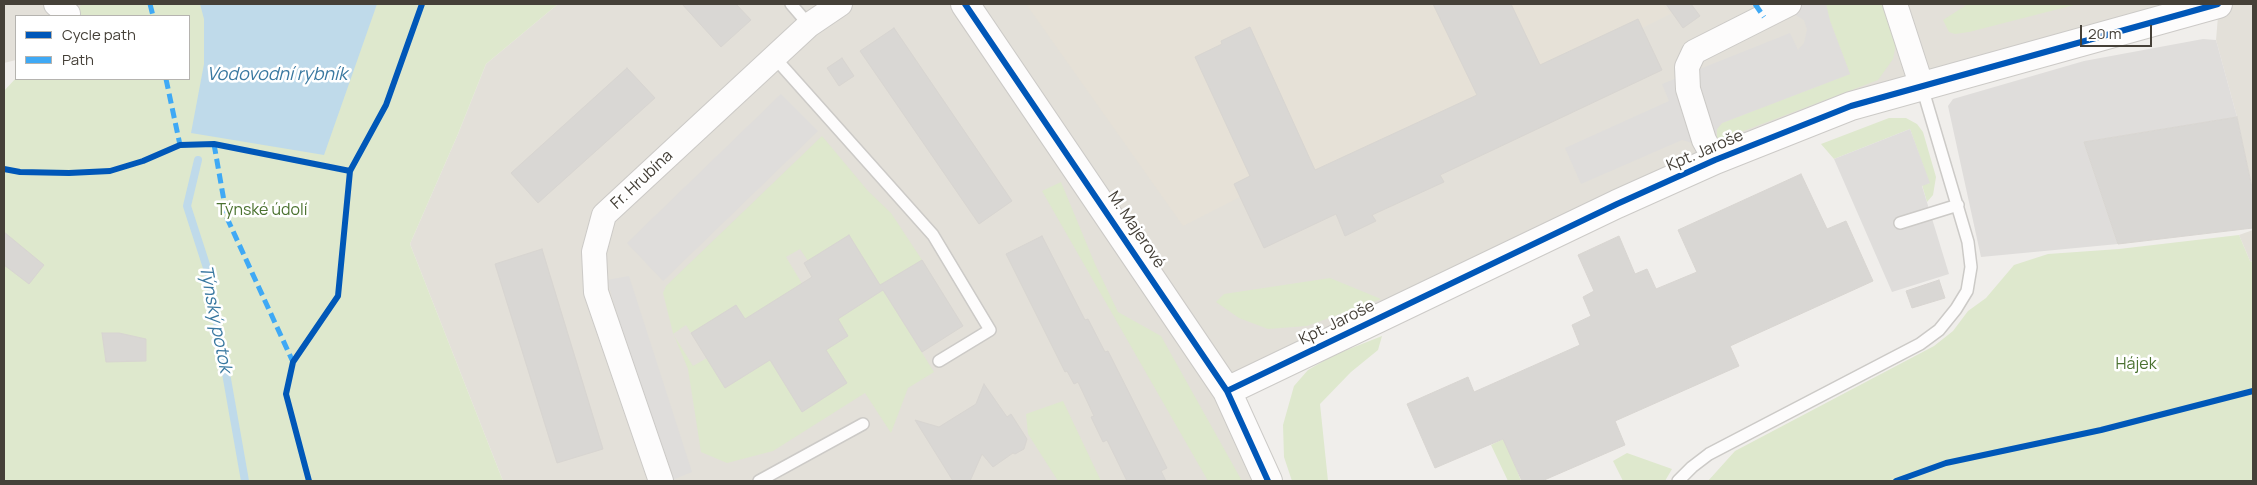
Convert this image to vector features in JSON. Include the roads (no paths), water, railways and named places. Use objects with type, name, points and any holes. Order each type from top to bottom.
[{"type":"street","name":"Fr. Hrubína","points":[[661,481],[596,292],[594,252],[604,215],[810,25],[840,4]]},
{"type":"street","name":"M. Majerové","points":[[965,4],[1227,391],[1268,481]]},
{"type":"street","points":[[1714,160],[1704,140],[1688,89],[1687,66],[1694,52],[1789,4]]},
{"type":"street","points":[[1895,4],[1922,87]]},
{"type":"street","name":"Kpt. Jaroše","points":[[1227,391],[1617,204],[1714,160],[1852,106],[2218,4]]},
{"type":"lane","points":[[791,4],[810,25]]},
{"type":"lane","points":[[775,58],[933,235],[990,330],[939,361]]},
{"type":"lane","points":[[1678,481],[1709,454],[1920,344],[1939,330],[1956,309],[1967,291],[1971,267],[1968,242],[1922,87]]},
{"type":"lane","points":[[1900,223],[1958,205]]},
{"type":"lane","points":[[759,481],[864,424]]},
{"type":"water","name":"Vodovodní rybník","points":[[200,4],[377,4],[324,155],[191,133],[204,64],[204,19]]},
{"type":"waterway","name":"Týnský potok","points":[[198,160],[187,206],[208,271],[245,481]]},
{"type":"park label","name":"Týnské údolí","points":[[262,211]]},
{"type":"park label","name":"Hájek","points":[[2136,365]]}]
